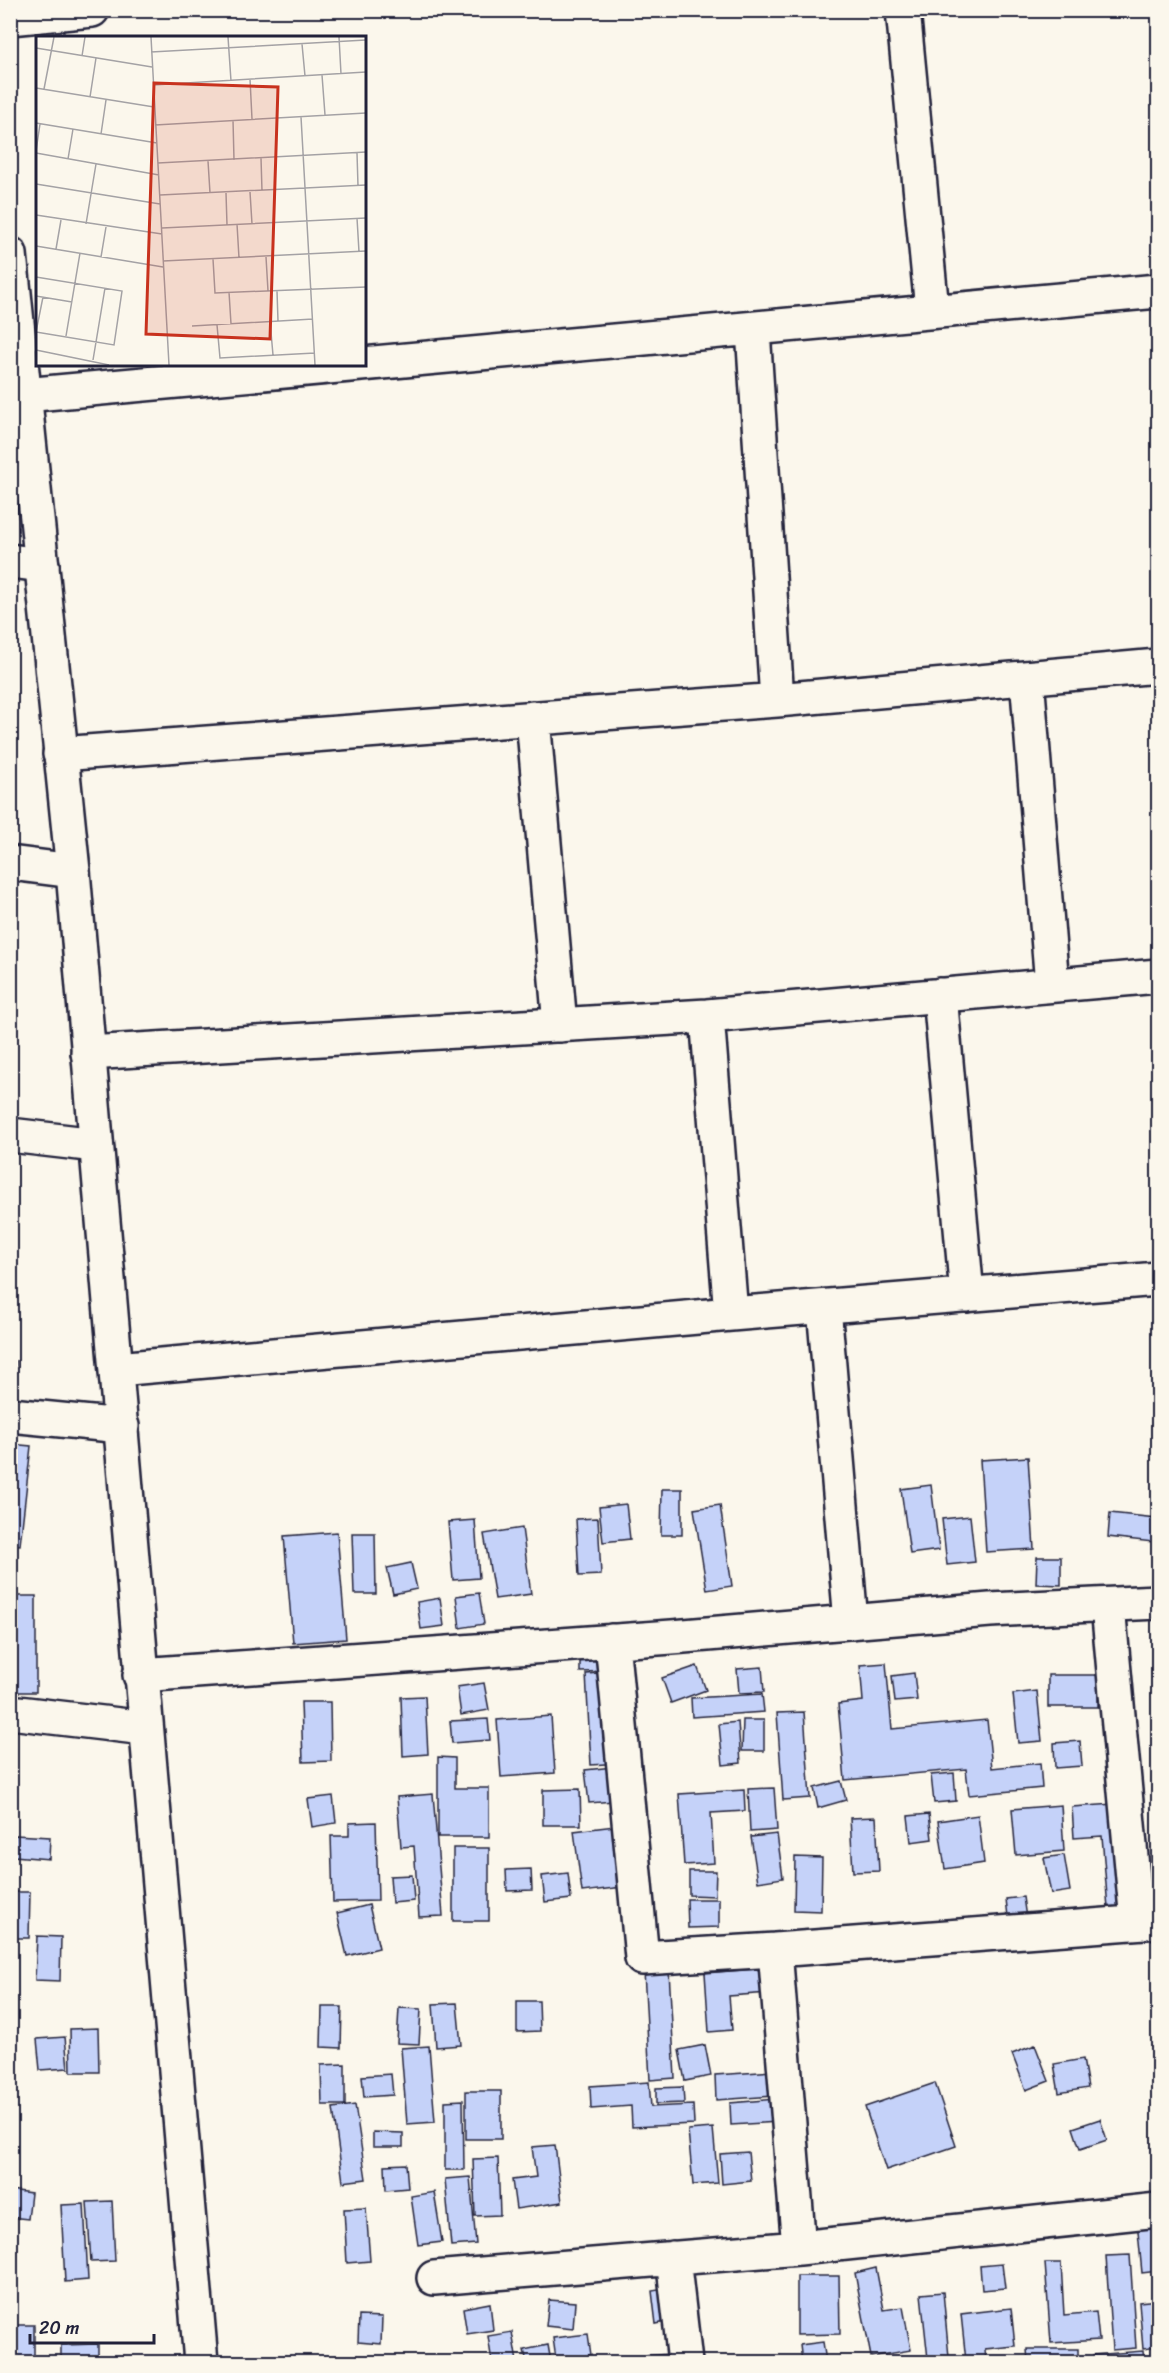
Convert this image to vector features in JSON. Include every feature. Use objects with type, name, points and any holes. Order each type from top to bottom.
[{"type":"street","points":[[10,18],[92,10]]},
{"type":"street","points":[[903,10],[932,310]]},
{"type":"street","points":[[10,254],[24,395],[26,563],[60,754],[73,871],[122,1426],[140,1675],[201,2362]]},
{"type":"street","points":[[366,365],[753,330],[932,310],[1158,291]]},
{"type":"street","points":[[753,330],[777,700]]},
{"type":"street","points":[[24,395],[349,366]]},
{"type":"street","points":[[60,754],[777,700],[1158,666]]},
{"type":"street","points":[[1027,678],[1052,985]]},
{"type":"street","points":[[533,718],[560,1025]]},
{"type":"street","points":[[10,863],[73,871]]},
{"type":"street","points":[[88,1053],[707,1016],[1158,976]]},
{"type":"street","points":[[940,995],[967,1295]]},
{"type":"street","points":[[707,1016],[731,1314]]},
{"type":"street","points":[[10,1135],[96,1145]]},
{"type":"street","points":[[117,1369],[731,1314],[1158,1279]]},
{"type":"street","points":[[824,1307],[851,1622]]},
{"type":"street","points":[[10,1415],[122,1426]]},
{"type":"street","points":[[140,1675],[612,1641],[990,1610],[1158,1602]]},
{"type":"street","points":[[612,1641],[642,1958],[775,1950],[1148,1921],[1108,1606]]},
{"type":"street","points":[[10,1713],[145,1728]]},
{"type":"street","points":[[775,1950],[799,2248]]},
{"type":"street","points":[[434,2278],[799,2248],[1158,2210]]},
{"type":"street","points":[[672,2258],[685,2362]]},
{"type":"building","points":[[10,1361],[16,1361],[15,1384],[10,1384]]},
{"type":"building","points":[[10,1444],[31,1446],[20,1545],[10,1544]]},
{"type":"building","points":[[1028,1457],[1034,1549],[986,1552],[980,1460]]},
{"type":"building","points":[[931,1485],[939,1550],[910,1554],[901,1489]]},
{"type":"building","points":[[662,1489],[682,1489],[682,1535],[661,1535]]},
{"type":"building","points":[[626,1504],[630,1539],[603,1542],[599,1507]]},
{"type":"building","points":[[720,1505],[732,1586],[707,1590],[694,1509]]},
{"type":"building","points":[[1110,1513],[1156,1518],[1153,1542],[1108,1537]]},
{"type":"building","points":[[970,1516],[975,1562],[947,1565],[942,1519]]},
{"type":"building","points":[[598,1518],[601,1575],[579,1576],[576,1519]]},
{"type":"building","points":[[475,1520],[479,1578],[453,1580],[448,1522]]},
{"type":"building","points":[[522,1528],[531,1594],[495,1599],[484,1534]]},
{"type":"building","points":[[337,1532],[346,1639],[293,1643],[284,1536]]},
{"type":"building","points":[[352,1533],[375,1533],[376,1594],[354,1594]]},
{"type":"building","points":[[1037,1557],[1061,1557],[1061,1585],[1036,1584]]},
{"type":"building","points":[[411,1563],[417,1589],[393,1594],[387,1568]]},
{"type":"building","points":[[479,1593],[484,1624],[460,1628],[456,1596]]},
{"type":"building","points":[[10,1596],[36,1596],[36,1692],[10,1692]]},
{"type":"building","points":[[440,1598],[444,1626],[421,1629],[417,1602]]},
{"type":"building","points":[[580,1655],[619,1655],[619,1671],[580,1672]]},
{"type":"building","points":[[886,1663],[892,1729],[987,1720],[992,1768],[1040,1763],[1042,1788],[969,1795],[966,1769],[845,1780],[838,1704],[863,1701],[860,1665]]},
{"type":"building","points":[[697,1666],[706,1690],[671,1703],[662,1678]]},
{"type":"building","points":[[762,1667],[764,1692],[739,1693],[737,1669]]},
{"type":"building","points":[[614,1672],[619,1763],[591,1765],[586,1674]]},
{"type":"building","points":[[914,1673],[917,1700],[895,1702],[892,1676]]},
{"type":"building","points":[[1048,1675],[1098,1675],[1098,1707],[1048,1707]]},
{"type":"building","points":[[484,1683],[489,1710],[461,1715],[457,1687]]},
{"type":"building","points":[[1037,1691],[1042,1741],[1018,1743],[1013,1694]]},
{"type":"building","points":[[762,1694],[764,1712],[692,1717],[691,1698]]},
{"type":"building","points":[[425,1696],[428,1754],[403,1756],[401,1697]]},
{"type":"building","points":[[301,1702],[330,1702],[331,1761],[303,1762]]},
{"type":"building","points":[[804,1712],[810,1798],[783,1800],[777,1713]]},
{"type":"building","points":[[551,1716],[555,1773],[501,1777],[497,1720]]},
{"type":"building","points":[[488,1719],[490,1740],[452,1743],[450,1721]]},
{"type":"building","points":[[743,1720],[764,1720],[764,1751],[742,1751]]},
{"type":"building","points":[[738,1722],[741,1763],[723,1765],[719,1724]]},
{"type":"building","points":[[1080,1741],[1082,1766],[1055,1768],[1054,1743]]},
{"type":"building","points":[[438,1757],[455,1758],[455,1788],[489,1788],[489,1837],[438,1837]]},
{"type":"building","points":[[623,1766],[626,1800],[589,1803],[585,1770]]},
{"type":"building","points":[[954,1773],[956,1801],[934,1803],[931,1775]]},
{"type":"building","points":[[841,1781],[846,1800],[818,1808],[814,1788]]},
{"type":"building","points":[[774,1788],[777,1830],[750,1832],[748,1789]]},
{"type":"building","points":[[580,1789],[581,1825],[543,1825],[543,1790]]},
{"type":"building","points":[[744,1790],[745,1811],[711,1813],[714,1863],[684,1865],[679,1794]]},
{"type":"building","points":[[433,1794],[443,1916],[419,1917],[414,1846],[401,1847],[397,1797]]},
{"type":"building","points":[[333,1796],[336,1823],[312,1827],[308,1799]]},
{"type":"building","points":[[1128,1803],[1136,1907],[1108,1908],[1102,1836],[1074,1838],[1072,1807]]},
{"type":"building","points":[[1061,1805],[1064,1851],[1016,1855],[1012,1809]]},
{"type":"building","points":[[929,1814],[932,1839],[911,1842],[908,1816]]},
{"type":"building","points":[[978,1815],[984,1863],[945,1869],[938,1821]]},
{"type":"building","points":[[876,1817],[879,1871],[853,1872],[850,1818]]},
{"type":"building","points":[[376,1822],[378,1901],[333,1902],[331,1836],[349,1836],[349,1823]]},
{"type":"building","points":[[623,1825],[631,1886],[582,1892],[574,1831]]},
{"type":"building","points":[[777,1834],[783,1878],[758,1882],[751,1837]]},
{"type":"building","points":[[15,1835],[50,1837],[49,1859],[14,1856]]},
{"type":"building","points":[[453,1848],[489,1848],[489,1921],[453,1921]]},
{"type":"building","points":[[1064,1855],[1070,1891],[1051,1894],[1044,1858]]},
{"type":"building","points":[[795,1857],[822,1858],[821,1911],[794,1910]]},
{"type":"building","points":[[531,1869],[532,1890],[507,1891],[506,1870]]},
{"type":"building","points":[[689,1871],[716,1871],[715,1896],[689,1895]]},
{"type":"building","points":[[568,1873],[571,1899],[545,1902],[542,1876]]},
{"type":"building","points":[[412,1875],[414,1901],[392,1903],[390,1876]]},
{"type":"building","points":[[10,1892],[30,1892],[29,1938],[10,1938]]},
{"type":"building","points":[[1023,1897],[1028,1932],[1010,1934],[1006,1899]]},
{"type":"building","points":[[687,1899],[719,1899],[719,1927],[688,1928]]},
{"type":"building","points":[[369,1905],[379,1948],[347,1956],[337,1913]]},
{"type":"building","points":[[37,1936],[61,1937],[60,1981],[35,1980]]},
{"type":"building","points":[[768,1968],[769,1993],[729,1996],[732,2030],[709,2032],[705,1973]]},
{"type":"building","points":[[644,1971],[669,1971],[675,2078],[650,2080]]},
{"type":"building","points":[[517,2001],[539,2001],[540,2031],[517,2032]]},
{"type":"building","points":[[457,2003],[461,2045],[436,2047],[433,2004]]},
{"type":"building","points":[[322,2007],[342,2007],[341,2048],[321,2047]]},
{"type":"building","points":[[399,2008],[421,2009],[419,2044],[397,2043]]},
{"type":"building","points":[[98,2028],[99,2072],[71,2072],[70,2029]]},
{"type":"building","points":[[65,2037],[68,2068],[40,2070],[37,2039]]},
{"type":"building","points":[[705,2045],[711,2076],[685,2081],[679,2050]]},
{"type":"building","points":[[1035,2045],[1049,2081],[1026,2090],[1012,2054]]},
{"type":"building","points":[[429,2046],[435,2122],[407,2124],[401,2048]]},
{"type":"building","points":[[1083,2059],[1088,2088],[1059,2093],[1054,2064]]},
{"type":"building","points":[[345,2064],[345,2105],[322,2105],[321,2065]]},
{"type":"building","points":[[773,2071],[775,2096],[716,2100],[715,2075]]},
{"type":"building","points":[[391,2074],[393,2095],[364,2097],[362,2076]]},
{"type":"building","points":[[649,2082],[651,2107],[693,2105],[694,2124],[632,2127],[631,2106],[591,2109],[590,2086]]},
{"type":"building","points":[[935,2083],[956,2146],[886,2170],[865,2107]]},
{"type":"building","points":[[683,2087],[684,2103],[656,2104],[656,2088]]},
{"type":"building","points":[[466,2091],[501,2091],[501,2139],[466,2139]]},
{"type":"building","points":[[776,2099],[778,2122],[731,2125],[730,2103]]},
{"type":"building","points":[[463,2100],[464,2170],[445,2170],[445,2101]]},
{"type":"building","points":[[355,2105],[366,2179],[343,2182],[333,2108]]},
{"type":"building","points":[[1100,2119],[1107,2140],[1080,2149],[1073,2128]]},
{"type":"building","points":[[713,2128],[718,2183],[693,2185],[688,2130]]},
{"type":"building","points":[[373,2132],[403,2133],[403,2147],[373,2147]]},
{"type":"building","points":[[555,2145],[562,2202],[516,2209],[512,2180],[536,2177],[532,2147]]},
{"type":"building","points":[[748,2152],[751,2181],[722,2184],[720,2154]]},
{"type":"building","points":[[498,2158],[500,2215],[475,2216],[473,2159]]},
{"type":"building","points":[[406,2164],[408,2188],[386,2190],[385,2165]]},
{"type":"building","points":[[470,2177],[476,2244],[451,2246],[445,2179]]},
{"type":"building","points":[[10,2190],[31,2193],[28,2219],[10,2217]]},
{"type":"building","points":[[434,2192],[442,2242],[418,2245],[411,2196]]},
{"type":"building","points":[[112,2201],[115,2261],[91,2262],[87,2202]]},
{"type":"building","points":[[84,2204],[88,2280],[65,2282],[61,2205]]},
{"type":"building","points":[[366,2208],[370,2261],[347,2263],[344,2209]]},
{"type":"building","points":[[1158,2220],[1158,2271],[1142,2273],[1137,2221]]},
{"type":"building","points":[[1130,2255],[1136,2348],[1112,2350],[1106,2256]]},
{"type":"building","points":[[1045,2263],[1061,2263],[1064,2315],[1096,2312],[1099,2340],[1051,2343]]},
{"type":"building","points":[[1002,2264],[1005,2288],[982,2290],[980,2266]]},
{"type":"building","points":[[876,2268],[884,2310],[903,2307],[911,2350],[871,2357],[855,2273]]},
{"type":"building","points":[[797,2276],[839,2276],[840,2334],[797,2335]]},
{"type":"building","points":[[676,2287],[681,2319],[656,2324],[652,2291]]},
{"type":"building","points":[[943,2292],[949,2357],[928,2359],[921,2294]]},
{"type":"building","points":[[549,2300],[575,2302],[573,2329],[546,2326]]},
{"type":"building","points":[[1158,2300],[1158,2347],[1143,2349],[1139,2302]]},
{"type":"building","points":[[490,2303],[493,2330],[467,2334],[463,2308]]},
{"type":"building","points":[[1011,2308],[1015,2346],[985,2349],[986,2362],[953,2362],[966,2361],[961,2314]]},
{"type":"building","points":[[359,2316],[382,2317],[381,2344],[358,2342]]},
{"type":"building","points":[[10,2325],[34,2325],[34,2360],[48,2360],[48,2362],[10,2362]]},
{"type":"building","points":[[512,2332],[517,2362],[492,2362],[488,2336]]},
{"type":"building","points":[[588,2334],[591,2355],[556,2359],[553,2338]]},
{"type":"building","points":[[823,2342],[826,2362],[802,2362],[800,2345]]},
{"type":"building","points":[[98,2344],[98,2362],[61,2362],[61,2345]]},
{"type":"building","points":[[548,2345],[551,2362],[527,2362],[524,2350]]},
{"type":"building","points":[[1027,2349],[1078,2349],[1078,2362],[1028,2362]]},
{"type":"building","points":[[1143,2351],[1144,2362],[1094,2362],[1093,2355]]},
{"type":"building","points":[[683,2353],[684,2362],[630,2362],[629,2357]]}]
